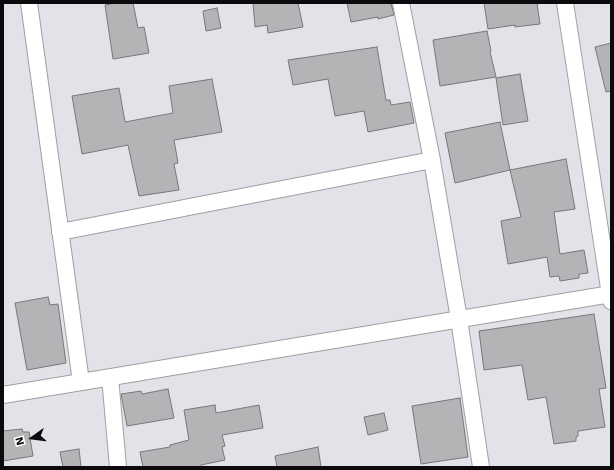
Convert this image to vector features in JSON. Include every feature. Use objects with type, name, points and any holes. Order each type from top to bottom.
[{"type":"street","points":[[29,3],[81,382]]},
{"type":"street","points":[[401,3],[432,160],[459,319],[481,467]]},
{"type":"street","points":[[3,395],[459,319],[611,297],[565,3]]},
{"type":"street","points":[[60,232],[432,160]]},
{"type":"street","points":[[110,377],[118,467]]},
{"type":"building","points":[[115,3],[133,3],[138,28],[144,27],[149,53],[113,59],[105,5]]},
{"type":"building","points":[[253,3],[298,3],[303,27],[268,33],[267,25],[255,27]]},
{"type":"building","points":[[347,3],[391,3],[394,15],[378,19],[378,17],[351,22]]},
{"type":"building","points":[[484,3],[537,3],[540,24],[515,27],[515,25],[488,29]]},
{"type":"building","points":[[217,8],[221,28],[206,31],[203,11]]},
{"type":"building","points":[[487,31],[496,77],[440,86],[433,40]]},
{"type":"building","points":[[611,43],[611,91],[606,92],[595,47]]},
{"type":"building","points":[[377,47],[386,100],[390,100],[391,105],[410,102],[414,123],[368,132],[364,111],[335,116],[328,79],[293,85],[288,60]]},
{"type":"building","points":[[520,74],[528,121],[503,125],[496,78]]},
{"type":"building","points":[[212,79],[222,132],[174,140],[178,163],[174,164],[179,190],[139,196],[128,145],[82,154],[72,96],[119,88],[125,122],[173,113],[169,86]]},
{"type":"building","points":[[500,122],[510,170],[455,183],[445,133]]},
{"type":"building","points":[[566,159],[575,209],[554,212],[560,254],[584,250],[588,273],[579,274],[579,278],[560,281],[559,276],[550,277],[547,257],[508,264],[501,221],[521,217],[510,170]]},
{"type":"building","points":[[48,297],[50,305],[58,304],[66,363],[27,370],[15,303]]},
{"type":"building","points":[[594,314],[606,388],[599,389],[605,427],[578,431],[576,441],[554,444],[546,397],[528,400],[522,365],[484,370],[479,331]]},
{"type":"building","points":[[168,389],[174,418],[127,426],[121,394],[141,391],[142,394]]},
{"type":"building","points":[[460,398],[468,457],[421,464],[412,406]]},
{"type":"building","points":[[215,405],[216,413],[259,405],[263,428],[222,435],[225,446],[222,447],[225,460],[201,465],[201,467],[143,467],[140,452],[170,447],[170,445],[189,440],[184,410]]},
{"type":"building","points":[[384,413],[388,430],[368,435],[364,417]]},
{"type":"building","points":[[22,429],[23,432],[29,432],[33,456],[3,461],[3,431]]},
{"type":"building","points":[[318,447],[321,467],[277,467],[275,456]]},
{"type":"building","points":[[79,449],[81,467],[63,467],[60,452]]}]
